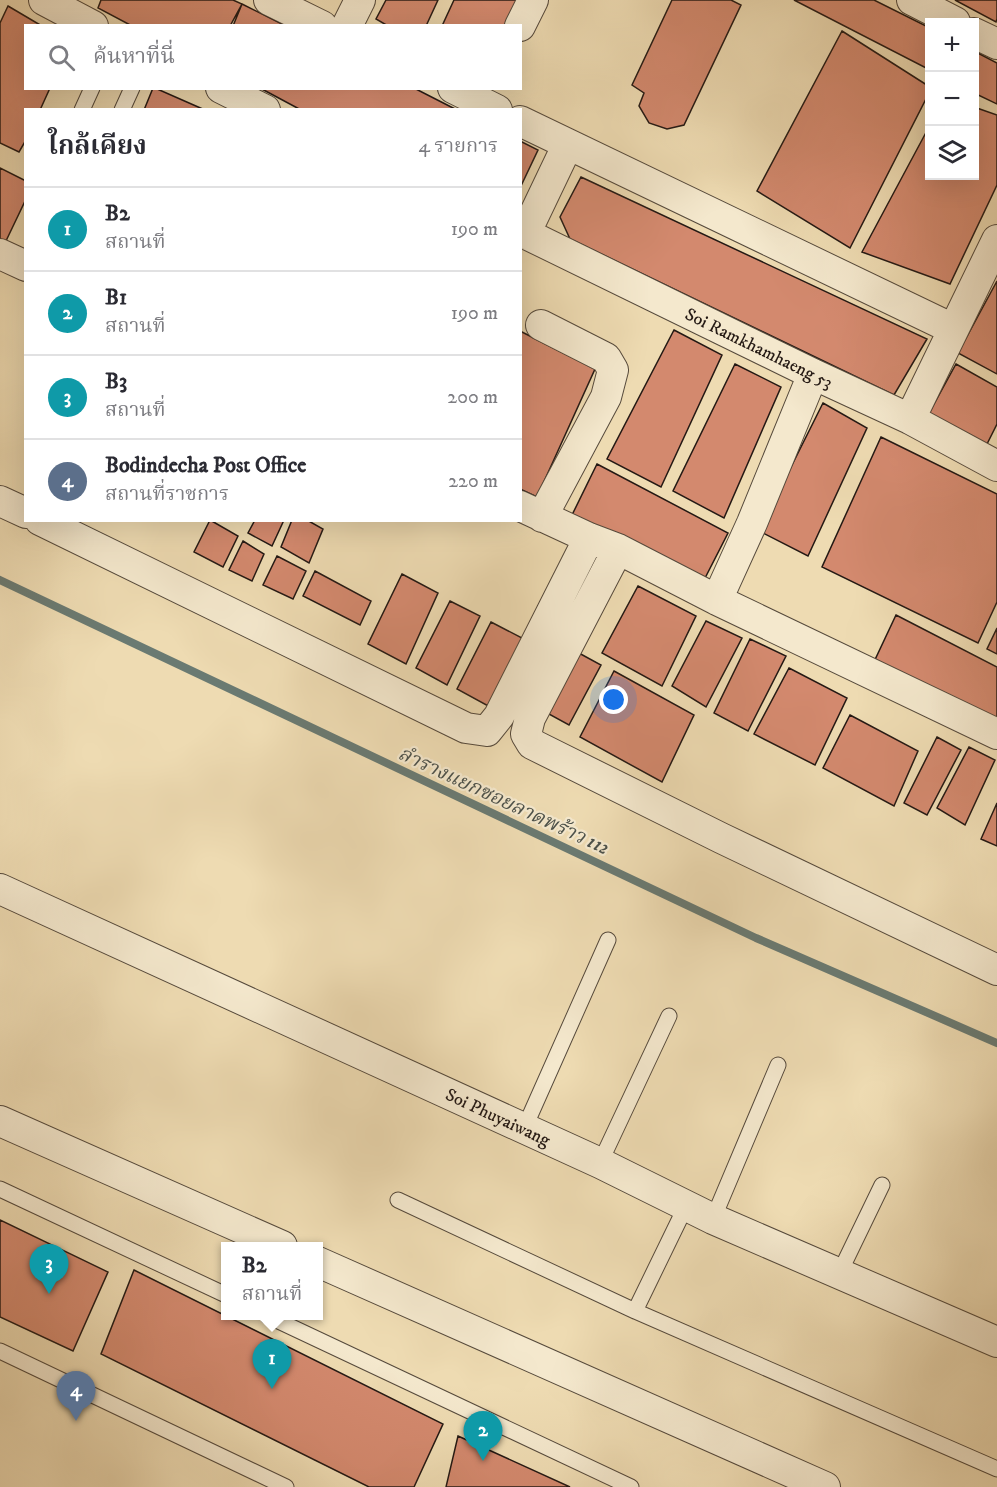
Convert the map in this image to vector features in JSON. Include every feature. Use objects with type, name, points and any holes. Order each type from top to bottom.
[{"type":"street","points":[[44,0],[89,24]]},
{"type":"street","points":[[269,0],[318,24]]},
{"type":"street","points":[[348,24],[360,0]]},
{"type":"street","points":[[521,24],[533,0]]},
{"type":"street","points":[[912,0],[947,18]]},
{"type":"street","points":[[979,35],[997,44]]},
{"type":"street","points":[[225,90],[261,108]]},
{"type":"street","points":[[459,90],[488,100]]},
{"type":"street","points":[[522,122],[953,329]]},
{"type":"street","points":[[523,233],[568,144]]},
{"type":"street","name":"Soi Ramkhamhaeng 53","points":[[523,233],[910,419],[997,466]]},
{"type":"street","points":[[910,419],[953,329],[995,250]]},
{"type":"street","points":[[0,254],[24,266]]},
{"type":"street","points":[[541,325],[606,358],[613,370],[606,397],[531,512],[618,549],[717,600],[997,734]]},
{"type":"street","points":[[717,600],[752,523],[813,374]]},
{"type":"street","points":[[0,501],[24,512]]},
{"type":"street","points":[[44,522],[466,728],[487,732],[499,716],[589,538]]},
{"type":"street","points":[[618,549],[530,718],[526,734],[532,744],[721,838],[997,970]]},
{"type":"street","name":"Soi Phuyaiwang","points":[[0,889],[600,1163],[713,1219],[997,1342]]},
{"type":"street","points":[[0,1121],[273,1242]]},
{"type":"street","points":[[323,1264],[825,1487]]},
{"type":"lane","points":[[83,108],[91,90]]},
{"type":"lane","points":[[123,108],[131,90]]},
{"type":"lane","points":[[524,1129],[608,940]]},
{"type":"lane","points":[[600,1163],[669,1016]]},
{"type":"lane","points":[[713,1219],[778,1065]]},
{"type":"lane","points":[[839,1274],[882,1185]]},
{"type":"lane","points":[[0,1189],[221,1293]]},
{"type":"lane","points":[[398,1200],[635,1311],[997,1469]]},
{"type":"lane","points":[[635,1311],[686,1206]]},
{"type":"lane","points":[[277,1320],[632,1487]]},
{"type":"lane","points":[[0,1351],[286,1487]]},
{"type":"building","points":[[101,0],[233,0],[242,4],[231,24],[128,24],[98,8]]},
{"type":"building","points":[[386,0],[438,0],[427,24],[385,24],[376,19]]},
{"type":"building","points":[[454,0],[518,0],[505,24],[443,24]]},
{"type":"building","points":[[672,0],[731,0],[741,5],[684,125],[667,129],[649,123],[639,106],[644,93],[632,85]]},
{"type":"building","points":[[794,0],[874,0],[925,26],[925,67]]},
{"type":"building","points":[[955,0],[997,0],[996,22]]},
{"type":"building","points":[[242,4],[282,24],[234,24]]},
{"type":"building","points":[[8,6],[39,24],[24,24],[24,90],[49,90],[41,108],[24,108],[24,143],[19,152],[0,143],[0,23]]},
{"type":"building","points":[[842,31],[925,84],[925,101],[850,248],[757,191]]},
{"type":"building","points":[[979,54],[997,63],[997,104],[979,95]]},
{"type":"building","points":[[152,90],[160,90],[200,108],[145,108]]},
{"type":"building","points":[[264,90],[418,90],[453,108],[297,108]]},
{"type":"building","points":[[979,109],[997,115],[997,185],[950,284],[862,252],[925,134],[925,180],[979,180]]},
{"type":"building","points":[[522,142],[538,150],[522,184]]},
{"type":"building","points":[[0,168],[24,180],[24,203],[5,243],[0,240]]},
{"type":"building","points":[[581,177],[927,339],[894,395],[570,239],[560,217]]},
{"type":"building","points":[[997,281],[997,374],[958,353]]},
{"type":"building","points":[[674,330],[722,355],[661,487],[607,459]]},
{"type":"building","points":[[522,332],[595,369],[537,497],[522,490]]},
{"type":"building","points":[[735,364],[781,387],[724,518],[673,491]]},
{"type":"building","points":[[956,364],[997,387],[997,424],[986,446],[928,415]]},
{"type":"building","points":[[823,403],[867,428],[808,556],[759,531]]},
{"type":"building","points":[[881,437],[997,494],[997,602],[978,643],[822,567]]},
{"type":"building","points":[[597,464],[728,533],[703,582],[572,515]]},
{"type":"building","points":[[209,522],[214,522],[238,536],[223,567],[194,552]]},
{"type":"building","points":[[254,522],[283,522],[272,546],[248,533]]},
{"type":"building","points":[[291,522],[311,522],[323,529],[309,563],[281,547]]},
{"type":"building","points":[[243,541],[264,554],[252,581],[229,570]]},
{"type":"building","points":[[277,556],[306,571],[293,599],[263,585]]},
{"type":"building","points":[[315,571],[371,601],[360,625],[303,596]]},
{"type":"building","points":[[402,574],[438,593],[406,664],[368,644]]},
{"type":"building","points":[[638,586],[696,616],[662,686],[602,653]]},
{"type":"building","points":[[450,601],[480,616],[447,685],[416,668]]},
{"type":"building","points":[[896,615],[997,667],[997,725],[873,664]]},
{"type":"building","points":[[706,621],[742,638],[706,707],[672,686]]},
{"type":"building","points":[[491,622],[524,639],[490,707],[457,689]]},
{"type":"building","points":[[997,628],[997,654],[987,649]]},
{"type":"building","points":[[750,639],[786,656],[748,731],[714,713]]},
{"type":"building","points":[[577,652],[601,665],[569,725],[547,713]]},
{"type":"building","points":[[789,668],[847,698],[815,765],[754,734]]},
{"type":"building","points":[[614,671],[694,715],[662,782],[580,737]]},
{"type":"building","points":[[850,715],[918,751],[894,806],[823,768]]},
{"type":"building","points":[[937,737],[961,750],[927,815],[904,803]]},
{"type":"building","points":[[969,747],[995,760],[965,825],[937,808]]},
{"type":"building","points":[[997,803],[997,846],[981,839]]},
{"type":"building","points":[[0,1220],[108,1272],[73,1351],[0,1317]]},
{"type":"building","points":[[134,1270],[221,1313],[221,1320],[234,1320],[443,1424],[414,1487],[369,1487],[101,1354]]},
{"type":"building","points":[[458,1436],[570,1487],[446,1487]]},
{"type":"waterway","name":"ลำรางแยกซอยลาดพร้าว 112","points":[[0,580],[756,938],[997,1043]]},
{"type":"place","name":"B3","points":[[49,1294]]},
{"type":"place","name":"B2","points":[[272,1389]]},
{"type":"place","name":"Bodindecha Post Office","points":[[76,1421]]},
{"type":"place","name":"B1","points":[[483,1461]]}]
